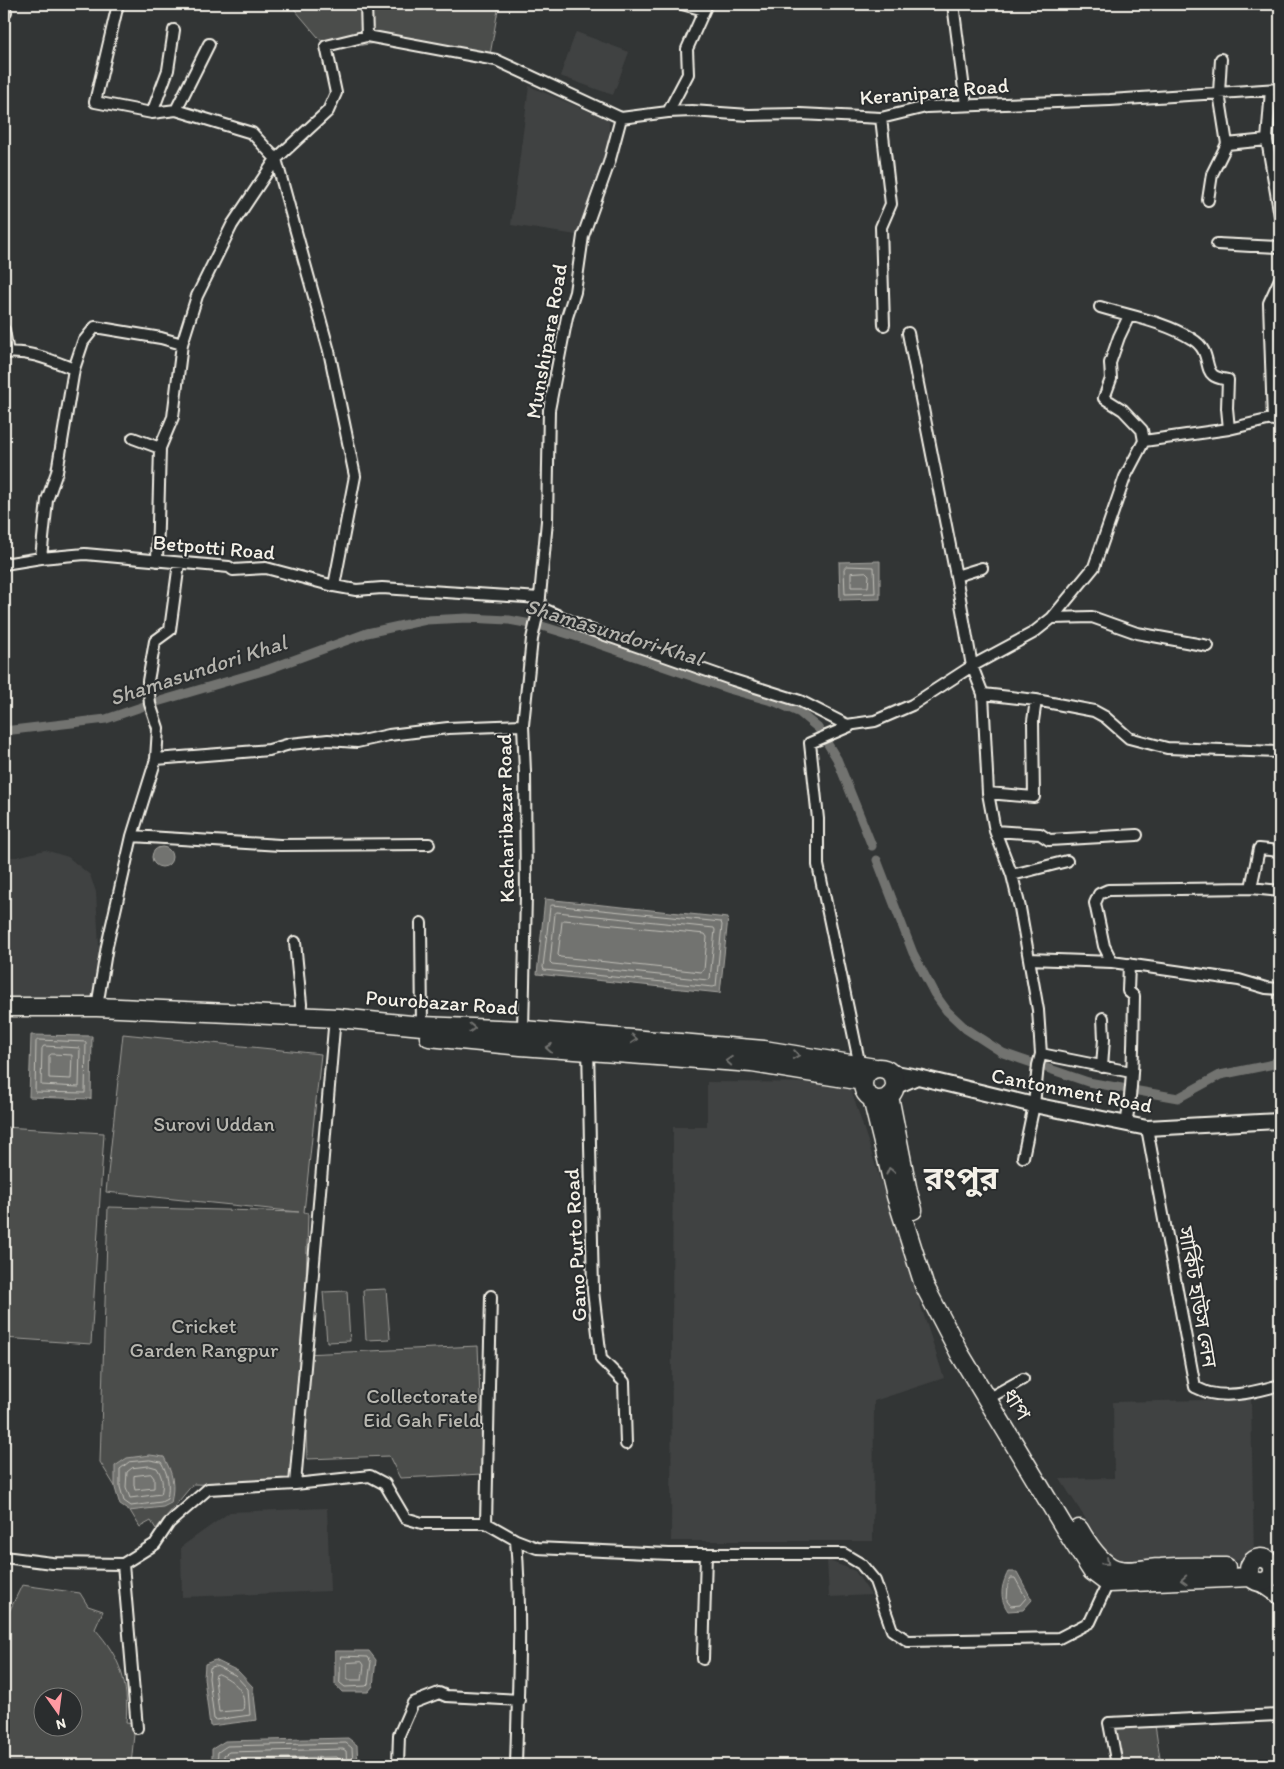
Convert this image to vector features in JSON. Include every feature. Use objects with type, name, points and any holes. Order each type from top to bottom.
[{"type":"highway","name":"Pourobazar Road","points":[[4,1007],[97,1007],[338,1018],[422,1026],[523,1030],[589,1043]]},
{"type":"highway","name":"Pourobazar Road","points":[[4,1018],[94,1018],[334,1028],[589,1043],[878,1081]]},
{"type":"highway","name":"ধাপ","points":[[878,1081],[908,1192],[936,1281],[992,1396],[1080,1554],[1092,1571],[1108,1583]]},
{"type":"highway","name":"ধাপ","points":[[992,1396],[1090,1547],[1110,1567],[1135,1571],[1160,1568],[1268,1574]]},
{"type":"highway","points":[[1108,1583],[1268,1574]]},
{"type":"main road","name":"Cantonment Road","points":[[878,1081],[918,1077],[1034,1105],[1147,1128],[1280,1121]]},
{"type":"main road","points":[[1268,1574],[1280,1597]]},
{"type":"street","points":[[118,4],[95,102],[152,113],[176,110],[252,133],[276,159],[329,351],[356,476],[334,586]]},
{"type":"street","points":[[366,4],[367,36]]},
{"type":"street","points":[[668,112],[688,74],[687,49],[705,7],[682,4]]},
{"type":"street","points":[[953,4],[966,105]]},
{"type":"street","points":[[152,113],[168,70],[174,30]]},
{"type":"street","points":[[157,561],[160,448],[172,418],[182,344],[197,296],[232,225],[276,159],[328,111],[336,93],[326,46],[367,36],[496,60],[621,118]]},
{"type":"street","points":[[176,110],[209,44]]},
{"type":"street","points":[[1208,200],[1212,174],[1227,144],[1219,93],[1221,59]]},
{"type":"street","points":[[1276,90],[1267,140],[1280,216]]},
{"type":"street","name":"Keranipara Road","points":[[621,118],[692,111],[749,115],[800,114],[881,118],[926,107],[1110,100],[1276,90]]},
{"type":"street","name":"Munshipara Road","points":[[539,602],[547,521],[549,410],[567,317],[575,292],[583,236],[609,163],[621,118]]},
{"type":"street","points":[[881,118],[891,204],[881,228],[884,325]]},
{"type":"street","points":[[1227,144],[1267,140]]},
{"type":"street","points":[[1251,246],[1217,244],[1280,247]]},
{"type":"street","points":[[1144,441],[1229,429],[1277,419],[1269,303],[1280,279]]},
{"type":"street","points":[[1100,307],[1156,323],[1192,339],[1201,346],[1206,354],[1213,376],[1228,380],[1227,408],[1229,429]]},
{"type":"street","points":[[878,1081],[818,866],[818,819],[810,743],[850,726],[875,722],[912,705],[975,664],[1033,633],[1052,618],[1094,567],[1125,477],[1144,441],[1142,430],[1123,410],[1104,398],[1111,379],[1110,363],[1129,316]]},
{"type":"street","points":[[41,558],[47,500],[57,472],[74,369],[84,342],[95,327],[182,344]]},
{"type":"street","points":[[4,330],[6,353],[41,356],[74,369]]},
{"type":"street","points":[[908,333],[956,576],[975,664],[984,694],[988,793],[995,831],[1012,875],[1020,908],[1038,1010],[1041,1054],[1034,1105],[1023,1157]]},
{"type":"street","points":[[134,438],[160,448]]},
{"type":"street","name":"Betpotti Road","points":[[4,564],[86,554],[229,567],[233,570],[266,568],[356,590],[382,588],[539,602]]},
{"type":"street","points":[[97,1007],[107,946],[132,836],[156,758],[158,728],[150,704],[148,681],[155,641],[170,630],[180,563]]},
{"type":"street","points":[[956,576],[982,568]]},
{"type":"street","points":[[539,602],[588,629],[649,656],[731,684],[800,701],[850,726]]},
{"type":"street","name":"Kacharibazar Road","points":[[523,1030],[526,895],[525,772],[522,725],[532,640],[539,602]]},
{"type":"street","points":[[1052,618],[1092,617],[1137,633],[1208,646]]},
{"type":"street","points":[[584,639],[588,629]]},
{"type":"street","points":[[984,694],[1036,700],[1094,711],[1105,717],[1130,738],[1167,748],[1280,752]]},
{"type":"street","points":[[988,793],[1034,798],[1032,721],[1036,700]]},
{"type":"street","points":[[156,758],[269,750],[290,744],[328,740],[357,742],[389,735],[448,728],[522,725]]},
{"type":"street","points":[[995,831],[1040,834],[1050,840],[1137,835]]},
{"type":"street","points":[[132,836],[280,845],[429,844]]},
{"type":"street","points":[[1251,888],[1259,849],[1280,851]]},
{"type":"street","points":[[1012,875],[1067,861]]},
{"type":"street","points":[[1112,962],[1104,946],[1094,903],[1099,894],[1108,890],[1251,888],[1280,891]]},
{"type":"street","points":[[421,923],[422,1026]]},
{"type":"street","points":[[294,942],[301,1004],[300,1017]]},
{"type":"street","points":[[1029,959],[1129,964],[1239,980],[1266,988],[1280,989]]},
{"type":"street","points":[[1126,1124],[1131,1100],[1134,996],[1128,991],[1129,964]]},
{"type":"street","points":[[1102,1067],[1103,1018]]},
{"type":"street","points":[[295,1484],[334,1028]]},
{"type":"street","name":"Gano Purto Road","points":[[589,1043],[593,1291],[601,1360],[624,1382],[626,1444]]},
{"type":"street","points":[[1041,1054],[1132,1072]]},
{"type":"street","name":"সার্কিট হাউস লেন","points":[[1147,1128],[1195,1388],[1210,1393],[1226,1394],[1258,1391],[1280,1385]]},
{"type":"street","points":[[486,1523],[491,1296]]},
{"type":"street","points":[[992,1396],[1023,1379]]},
{"type":"street","points":[[4,1557],[52,1563],[122,1564],[155,1544],[169,1523],[208,1489],[295,1484],[370,1476],[385,1484],[405,1518],[422,1523],[486,1523],[516,1540],[537,1548],[706,1554],[844,1554],[861,1564],[875,1581],[892,1630],[908,1641],[1059,1638],[1090,1622],[1108,1583]]},
{"type":"street","points":[[516,1540],[520,1585],[519,1700],[516,1765]]},
{"type":"street","points":[[702,1659],[706,1554]]},
{"type":"street","points":[[122,1564],[137,1728]]},
{"type":"street","points":[[398,1765],[399,1735],[413,1703],[439,1693],[446,1696],[519,1700]]},
{"type":"street","points":[[1117,1765],[1109,1723],[1280,1715]]},
{"type":"shaded area","points":[[576,32],[629,52],[613,95],[560,76]]},
{"type":"shaded area","points":[[529,86],[609,120],[609,163],[583,236],[511,225]]},
{"type":"shaded area","points":[[45,850],[68,857],[90,875],[96,892],[99,947],[93,1003],[4,1005],[4,857],[17,857]]},
{"type":"shaded area","points":[[707,1082],[849,1083],[944,1378],[874,1401],[873,1541],[671,1541],[673,1127],[707,1127]]},
{"type":"shaded area","points":[[1251,1399],[1254,1560],[1114,1563],[1060,1479],[1114,1478],[1113,1402]]},
{"type":"shaded area","points":[[327,1508],[330,1591],[182,1597],[181,1547],[230,1512]]},
{"type":"shaded area","points":[[827,1560],[855,1571],[871,1595],[829,1597]]},
{"type":"green space","points":[[290,4],[499,4],[490,55],[396,40],[329,50]]},
{"type":"green space","points":[[123,1034],[321,1054],[304,1212],[308,1213],[304,1354],[478,1346],[483,1474],[400,1478],[389,1456],[307,1459],[304,1374],[300,1487],[193,1484],[156,1529],[151,1521],[140,1527],[100,1462],[108,1207],[299,1212],[106,1192]]},
{"type":"green space","points":[[4,1127],[104,1133],[91,1344],[4,1338]]},
{"type":"green space","points":[[386,1289],[390,1339],[366,1340],[363,1290]]},
{"type":"green space","points":[[347,1291],[350,1341],[327,1342],[323,1292]]},
{"type":"green space","points":[[22,1585],[80,1593],[88,1606],[103,1611],[95,1629],[111,1650],[121,1672],[126,1696],[126,1723],[135,1724],[131,1765],[4,1765],[4,1616],[7,1616]]},
{"type":"green space","points":[[1155,1725],[1161,1765],[1119,1765],[1114,1727]]},
{"type":"water","points":[[880,561],[880,599],[840,600],[839,562]]},
{"type":"water","points":[[162,847],[169,850],[172,857],[169,864],[162,867],[155,864],[152,857],[155,850]]},
{"type":"water","points":[[545,899],[728,918],[720,993],[537,974]]},
{"type":"water","points":[[31,1035],[92,1036],[91,1099],[29,1097]]},
{"type":"water","points":[[150,1455],[164,1457],[167,1463],[173,1484],[171,1503],[163,1507],[129,1511],[120,1505],[115,1488],[115,1466],[127,1458]]},
{"type":"water","points":[[1008,1572],[1017,1572],[1032,1600],[1023,1610],[1008,1611],[1003,1601],[1003,1587]]},
{"type":"water","points":[[335,1651],[369,1651],[376,1660],[373,1686],[368,1692],[342,1692],[335,1684]]},
{"type":"water","points":[[215,1660],[238,1671],[253,1687],[257,1720],[210,1726],[204,1678],[205,1664]]},
{"type":"water","points":[[348,1738],[357,1745],[358,1765],[212,1765],[212,1749],[225,1741]]},
{"type":"waterway","name":"Shamasundori Khal","points":[[4,731],[106,719],[266,670],[367,633],[426,620],[467,618],[509,620],[542,626],[584,639],[729,689],[775,702],[800,713],[818,728],[837,759],[872,846]]},
{"type":"waterway","name":"Shamasundori Khal","points":[[877,860],[913,953],[934,993],[947,1011],[966,1029],[1003,1053],[1088,1082],[1178,1098],[1220,1075],[1274,1064],[1280,1056]]},
{"type":"district","name":"রংপুর","points":[[961,1178]]},
{"type":"park label","name":"Surovi Uddan","points":[[214,1123]]},
{"type":"park label","name":"Cricket Garden Rangpur","points":[[204,1337]]},
{"type":"park label","name":"Collectorate Eid Gah Field","points":[[422,1407]]}]
